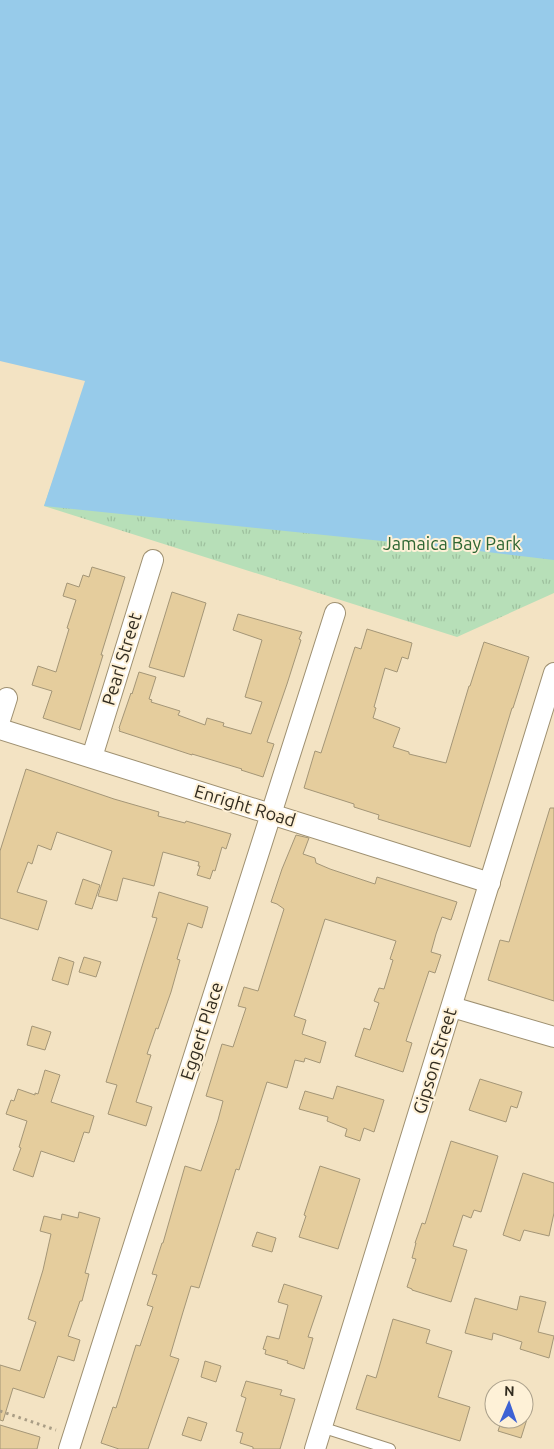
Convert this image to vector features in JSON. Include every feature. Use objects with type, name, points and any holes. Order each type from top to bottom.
[{"type":"street","name":"Pearl Street","points":[[92,757],[153,560]]},
{"type":"street","name":"Eggert Place","points":[[69,1449],[335,613]]},
{"type":"street","name":"Gipson Street","points":[[315,1449],[554,673]]},
{"type":"street","points":[[0,720],[7,698]]},
{"type":"street","name":"Enright Road","points":[[0,729],[490,883]]},
{"type":"street","points":[[452,1008],[554,1037]]},
{"type":"lane","points":[[321,1427],[390,1449]]},
{"type":"path","points":[[0,1411],[59,1430]]},
{"type":"green space","name":"Jamaica Bay Park","points":[[85,388],[554,474],[554,593],[457,637],[44,506]]},
{"type":"water","points":[[0,0],[554,0],[554,560],[44,506],[85,381],[0,361]]},
{"type":"building","points":[[92,567],[125,577],[80,730],[43,718],[52,691],[32,685],[38,666],[56,672],[76,600],[63,596],[67,583],[79,587],[83,575],[89,577]]},
{"type":"building","points":[[172,592],[206,603],[184,677],[149,667]]},
{"type":"building","points":[[238,614],[302,632],[267,742],[274,744],[263,777],[119,731],[139,672],[156,677],[149,699],[152,700],[151,702],[180,711],[178,715],[205,725],[207,718],[224,723],[223,726],[251,734],[262,702],[245,697],[262,640],[233,630]]},
{"type":"building","points":[[367,629],[412,643],[408,659],[402,657],[397,672],[385,668],[374,707],[376,708],[373,718],[400,728],[393,747],[409,752],[409,754],[446,763],[484,642],[529,657],[470,847],[378,819],[379,815],[354,807],[354,804],[304,788],[315,751],[321,753],[355,647],[361,649]]},
{"type":"building","points":[[26,769],[159,812],[158,816],[185,823],[186,821],[231,834],[226,849],[222,847],[215,871],[213,870],[210,879],[197,875],[200,866],[198,866],[199,862],[163,852],[154,886],[123,878],[117,901],[98,896],[112,851],[57,832],[51,850],[38,845],[32,864],[28,862],[17,892],[47,901],[38,930],[0,918],[0,851]]},
{"type":"building","points":[[550,808],[554,808],[554,1001],[488,980],[500,940],[509,942]]},
{"type":"building","points":[[296,835],[309,838],[303,854],[315,858],[316,863],[330,869],[375,884],[377,877],[457,902],[451,920],[442,917],[436,934],[431,952],[441,955],[435,973],[429,971],[406,1041],[412,1043],[403,1072],[355,1056],[364,1028],[370,1030],[379,1003],[374,1001],[379,988],[384,989],[393,960],[390,959],[396,941],[325,919],[294,1016],[306,1020],[302,1034],[326,1042],[320,1063],[305,1058],[304,1062],[295,1060],[287,1088],[267,1082],[239,1170],[236,1169],[199,1288],[191,1286],[170,1356],[179,1359],[148,1449],[119,1449],[101,1443],[113,1407],[116,1408],[136,1345],[140,1346],[153,1307],[147,1305],[157,1275],[152,1274],[185,1166],[201,1171],[218,1120],[223,1101],[206,1096],[222,1044],[233,1047],[246,1008],[238,1006],[244,987],[258,991],[284,909],[271,902]]},
{"type":"building","points":[[83,879],[100,885],[92,909],[75,904]]},
{"type":"building","points":[[159,892],[208,907],[202,928],[188,923],[177,959],[180,960],[171,992],[147,1054],[151,1055],[136,1102],[152,1107],[146,1126],[108,1114],[117,1085],[106,1082],[157,918],[152,917]]},
{"type":"building","points":[[59,957],[74,962],[68,985],[52,980]]},
{"type":"building","points":[[84,957],[101,962],[96,977],[79,972]]},
{"type":"building","points":[[32,1026],[51,1032],[45,1050],[27,1045]]},
{"type":"building","points":[[45,1070],[60,1075],[51,1102],[94,1116],[89,1133],[84,1132],[74,1162],[41,1151],[33,1177],[13,1170],[21,1148],[19,1147],[27,1121],[6,1114],[11,1100],[14,1101],[18,1089],[35,1095],[35,1093],[38,1094]]},
{"type":"building","points":[[480,1079],[522,1092],[517,1108],[511,1106],[506,1122],[469,1110]]},
{"type":"building","points":[[337,1086],[384,1100],[374,1132],[364,1128],[360,1141],[345,1136],[347,1129],[327,1121],[328,1117],[299,1109],[305,1091],[333,1099]]},
{"type":"building","points":[[451,1141],[498,1156],[481,1212],[474,1210],[471,1218],[463,1215],[453,1246],[467,1250],[451,1302],[407,1287],[416,1259],[412,1258],[415,1243],[422,1223],[425,1224]]},
{"type":"building","points":[[320,1166],[360,1179],[338,1249],[299,1237]]},
{"type":"building","points":[[523,1173],[554,1183],[554,1213],[549,1236],[524,1230],[520,1241],[503,1235]]},
{"type":"building","points":[[79,1212],[100,1218],[85,1273],[89,1274],[82,1301],[80,1301],[68,1336],[80,1340],[74,1361],[58,1356],[44,1398],[13,1388],[3,1421],[0,1420],[0,1365],[20,1371],[36,1322],[28,1319],[43,1270],[51,1234],[40,1231],[44,1216],[61,1220],[62,1214],[78,1218]]},
{"type":"building","points":[[257,1232],[276,1238],[272,1252],[252,1246]]},
{"type":"building","points":[[284,1284],[322,1296],[308,1337],[313,1338],[304,1369],[287,1363],[288,1361],[265,1354],[266,1350],[263,1349],[267,1336],[279,1339],[288,1305],[278,1302]]},
{"type":"building","points":[[520,1296],[546,1302],[538,1332],[554,1336],[549,1358],[520,1349],[522,1342],[493,1333],[492,1340],[465,1333],[475,1298],[517,1310]]},
{"type":"building","points":[[393,1319],[430,1330],[426,1343],[452,1351],[438,1397],[470,1407],[460,1441],[356,1409],[367,1375],[376,1378]]},
{"type":"building","points":[[205,1361],[221,1366],[216,1382],[201,1377]]},
{"type":"building","points":[[246,1381],[282,1390],[280,1395],[295,1399],[280,1449],[253,1449],[253,1447],[240,1443],[243,1433],[236,1431],[246,1398],[241,1396]]},
{"type":"building","points":[[188,1417],[207,1423],[201,1441],[182,1435]]},
{"type":"building","points":[[0,1425],[40,1437],[37,1449],[0,1449]]},
{"type":"building","points":[[499,1429],[524,1429],[521,1438],[498,1431]]}]
